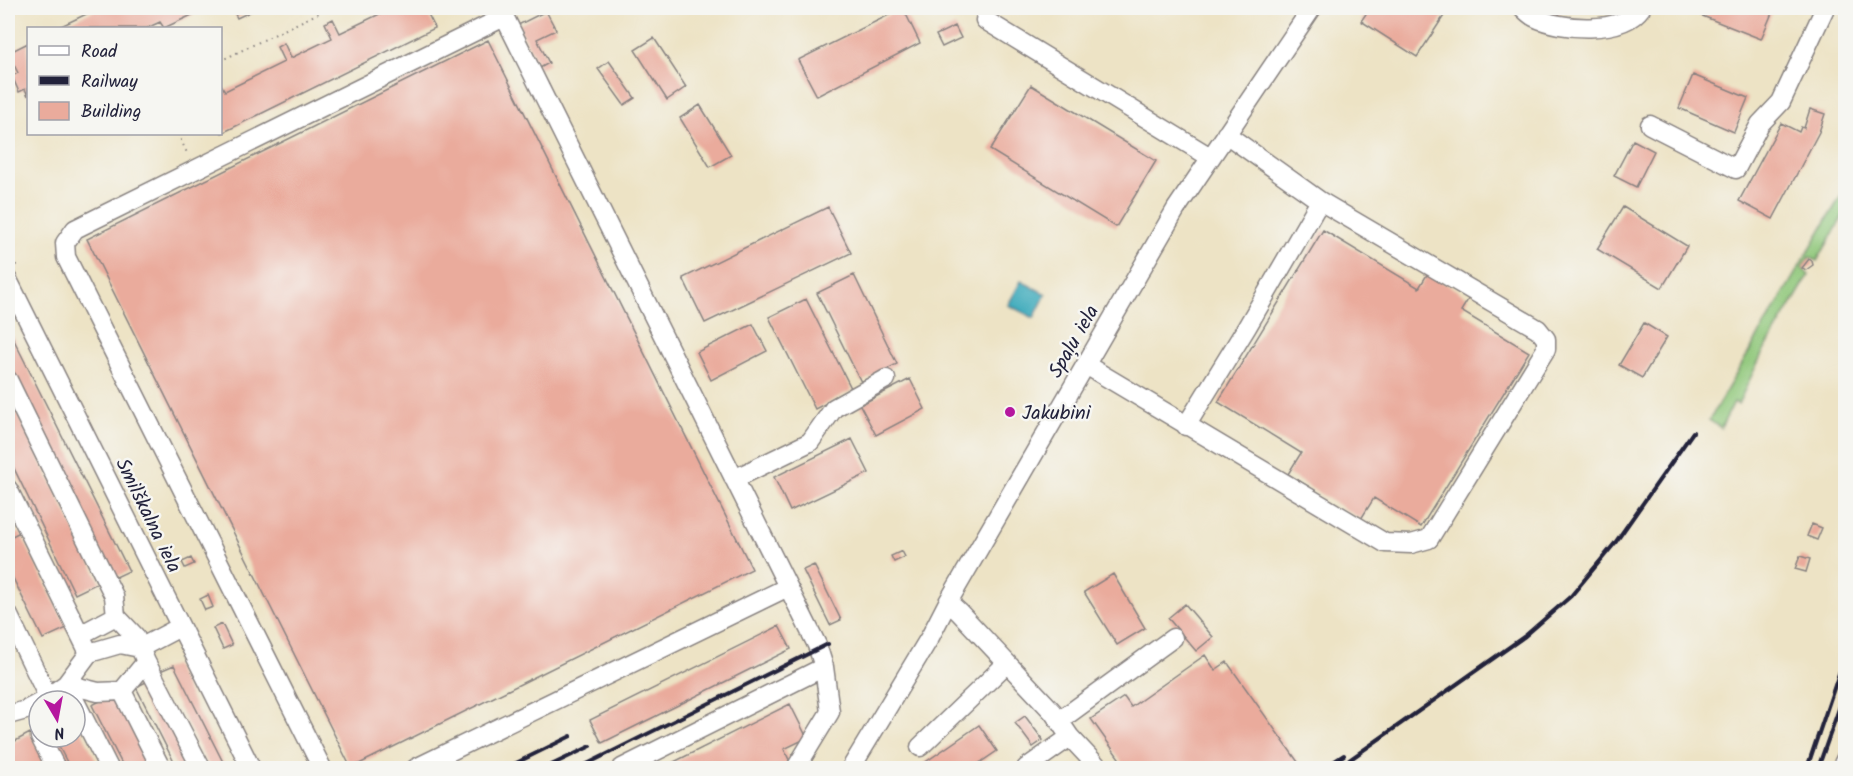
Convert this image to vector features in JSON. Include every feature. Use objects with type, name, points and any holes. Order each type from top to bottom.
[{"type":"street","name":"Spaļu iela","points":[[851,768],[930,637],[948,602],[1176,209],[1312,8]]},
{"type":"street","points":[[1523,8],[1532,16],[1552,24],[1583,28],[1606,26],[1625,20],[1641,8]]},
{"type":"street","points":[[1650,125],[1736,169],[1760,124],[1781,102],[1825,8]]},
{"type":"street","points":[[322,768],[66,257],[65,243],[75,229],[502,12],[817,645],[824,667],[830,712],[796,768]]},
{"type":"street","points":[[985,20],[1210,157]]},
{"type":"street","points":[[1086,365],[1385,543],[1411,544],[1429,539],[1545,349],[1546,339],[1538,329],[1320,201],[1226,134]]},
{"type":"street","points":[[1186,426],[1320,201]]},
{"type":"street","name":"Smilškalna iela","points":[[10,291],[251,768]]},
{"type":"street","points":[[734,479],[810,442],[834,408],[886,379]]},
{"type":"street","points":[[8,380],[114,597],[116,616],[135,636],[201,768]]},
{"type":"street","points":[[8,489],[89,653]]},
{"type":"street","points":[[416,768],[788,587]]},
{"type":"street","points":[[948,602],[1053,712],[1070,737],[1099,768]]},
{"type":"street","points":[[8,614],[34,689]]},
{"type":"street","points":[[80,635],[116,616]]},
{"type":"street","points":[[122,691],[143,655],[180,627]]},
{"type":"street","points":[[1059,721],[1173,638]]},
{"type":"street","points":[[59,689],[66,684],[89,653],[120,644],[143,655]]},
{"type":"street","points":[[920,747],[1007,663]]},
{"type":"street","points":[[622,768],[824,667]]},
{"type":"street","points":[[66,684],[98,692],[122,691]]},
{"type":"street","points":[[66,684],[69,689]]},
{"type":"street","points":[[122,691],[161,768]]},
{"type":"street","points":[[8,715],[27,708]]},
{"type":"street","points":[[87,725],[109,768]]},
{"type":"street","points":[[1026,768],[1070,737]]},
{"type":"street","points":[[46,749],[56,768]]},
{"type":"street","points":[[1841,768],[1845,758]]},
{"type":"path","points":[[222,61],[329,8]]},
{"type":"path","points":[[178,135],[195,170]]},
{"type":"green space","points":[[1845,189],[1845,213],[1817,261],[1809,257],[1802,268],[1809,275],[1761,356],[1738,404],[1734,402],[1721,428],[1709,420]]},
{"type":"water","points":[[1021,281],[1046,294],[1034,318],[1008,305]]},
{"type":"building","points":[[99,8],[207,8],[166,27],[160,22],[149,27],[59,27]]},
{"type":"building","points":[[232,8],[258,8],[237,18]]},
{"type":"building","points":[[392,8],[425,8],[435,28],[222,133],[222,86],[225,91],[284,62],[277,47],[284,43],[291,58],[332,38],[325,23],[333,19],[340,33]]},
{"type":"building","points":[[903,8],[920,43],[817,96],[798,60]]},
{"type":"building","points":[[1370,8],[1449,8],[1417,57],[1361,21]]},
{"type":"building","points":[[1542,8],[1562,8],[1558,16]]},
{"type":"building","points":[[1703,8],[1759,8],[1772,13],[1761,39],[1700,15]]},
{"type":"building","points":[[546,11],[556,30],[537,39],[549,63],[540,68],[518,25]]},
{"type":"building","points":[[955,26],[961,38],[942,47],[936,35]]},
{"type":"building","points":[[654,38],[686,87],[667,100],[635,50]]},
{"type":"building","points":[[488,40],[752,569],[351,768],[87,239]]},
{"type":"building","points":[[27,44],[27,94],[25,89],[19,92],[12,76],[18,73],[8,53]]},
{"type":"building","points":[[609,61],[635,98],[624,105],[598,69]]},
{"type":"building","points":[[1693,75],[1748,98],[1734,132],[1679,108]]},
{"type":"building","points":[[1031,85],[1156,161],[1116,227],[990,150]]},
{"type":"building","points":[[700,105],[731,155],[710,167],[680,118]]},
{"type":"building","points":[[1810,109],[1825,114],[1819,132],[1773,219],[1739,201],[1781,123],[1799,132],[1801,127],[1804,128]]},
{"type":"building","points":[[1633,140],[1654,151],[1636,187],[1614,176]]},
{"type":"building","points":[[828,207],[851,253],[705,323],[683,278]]},
{"type":"building","points":[[1623,207],[1687,246],[1662,288],[1597,249]]},
{"type":"building","points":[[1323,230],[1419,288],[1428,273],[1469,298],[1461,311],[1529,352],[1421,527],[1374,498],[1361,519],[1288,474],[1301,453],[1218,402]]},
{"type":"building","points":[[1809,259],[1813,265],[1806,270],[1802,268]]},
{"type":"building","points":[[854,275],[897,364],[861,382],[817,293]]},
{"type":"building","points":[[806,299],[852,390],[815,409],[769,317]]},
{"type":"building","points":[[1644,323],[1667,337],[1642,378],[1619,365]]},
{"type":"building","points":[[753,324],[767,351],[711,380],[697,352]]},
{"type":"building","points":[[8,328],[129,571],[114,578],[8,362]]},
{"type":"building","points":[[910,379],[925,409],[876,435],[860,405]]},
{"type":"building","points":[[8,395],[100,582],[75,594],[8,456]]},
{"type":"building","points":[[852,439],[869,473],[790,511],[774,477]]},
{"type":"building","points":[[1812,524],[1822,528],[1817,540],[1807,536]]},
{"type":"building","points":[[20,532],[67,628],[43,639],[8,568],[8,538]]},
{"type":"building","points":[[902,551],[905,557],[894,562],[891,556]]},
{"type":"building","points":[[1800,556],[1810,559],[1806,572],[1795,569]]},
{"type":"building","points":[[191,558],[194,564],[185,568],[182,562]]},
{"type":"building","points":[[814,565],[841,620],[830,625],[803,570]]},
{"type":"building","points":[[1113,574],[1145,628],[1117,645],[1084,592]]},
{"type":"building","points":[[208,595],[213,607],[205,610],[200,599]]},
{"type":"building","points":[[1185,604],[1213,637],[1196,651],[1168,618]]},
{"type":"building","points":[[222,624],[232,645],[223,649],[213,628]]},
{"type":"building","points":[[779,626],[791,649],[602,743],[590,720]]},
{"type":"building","points":[[1205,655],[1215,670],[1227,662],[1298,762],[1289,768],[1126,768],[1091,719],[1124,697],[1131,707]]},
{"type":"building","points":[[174,665],[226,768],[210,768],[160,671]]},
{"type":"building","points":[[148,681],[192,768],[177,768],[136,687]]},
{"type":"building","points":[[115,694],[153,768],[124,768],[92,705]]},
{"type":"building","points":[[790,704],[807,738],[784,749],[790,762],[777,768],[662,768]]},
{"type":"building","points":[[1025,716],[1043,740],[1033,747],[1015,723]]},
{"type":"building","points":[[979,725],[997,751],[972,768],[917,768]]},
{"type":"building","points":[[27,735],[27,749],[38,749],[48,768],[16,768],[8,752],[8,745]]},
{"type":"building","points":[[87,742],[100,768],[70,768],[60,749],[87,749]]},
{"type":"railway","points":[[1338,768],[1525,636],[1571,596],[1615,543],[1693,432]]},
{"type":"railway","points":[[579,768],[828,644]]},
{"type":"railway","points":[[1807,768],[1846,653]]},
{"type":"railway","points":[[1818,768],[1846,689]]},
{"type":"railway","points":[[506,768],[571,736]]},
{"type":"railway","points":[[545,768],[591,746]]},
{"type":"railway","points":[[1324,768],[1344,755]]},
{"type":"place","name":"Jakubini","points":[[1010,412]]}]
